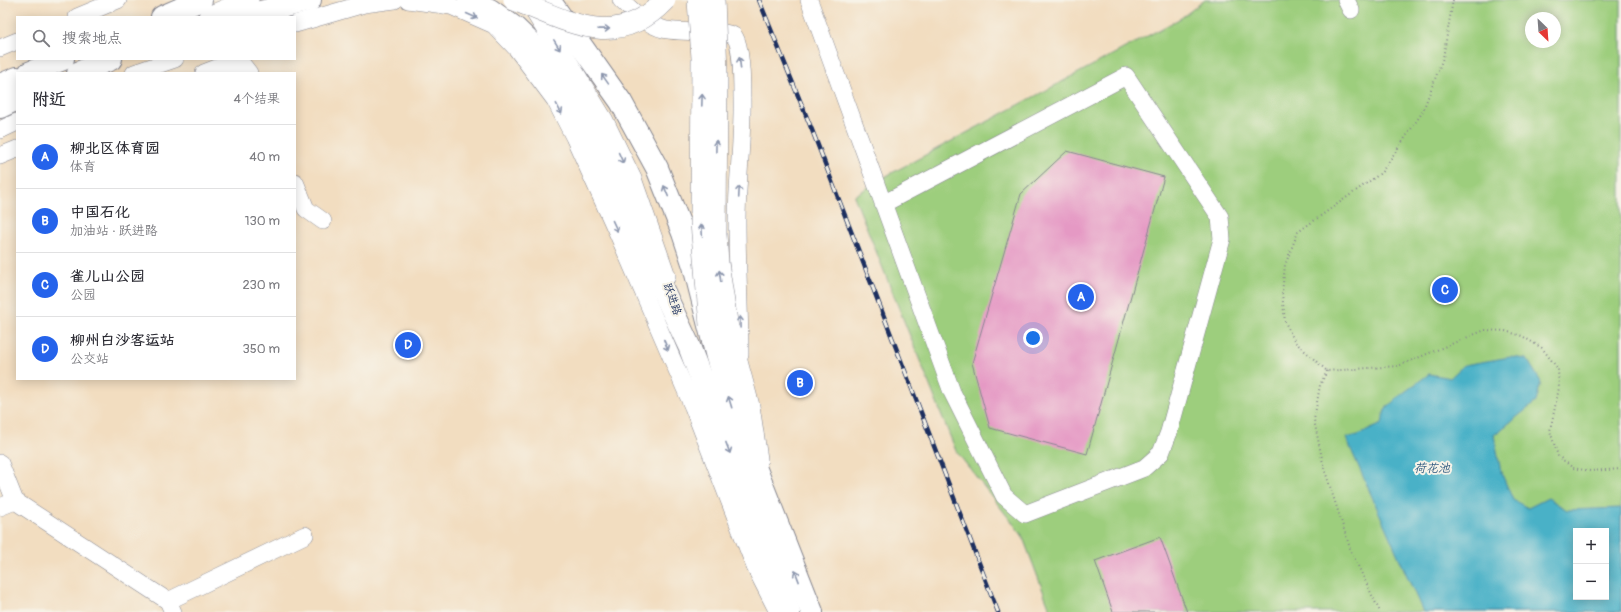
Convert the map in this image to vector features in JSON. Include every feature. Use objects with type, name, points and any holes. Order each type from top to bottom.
[{"type":"highway","points":[[164,16],[201,0]]},
{"type":"highway","points":[[244,16],[310,0]]},
{"type":"highway","points":[[468,0],[490,10],[516,28],[544,56],[573,100],[594,140],[690,346]]},
{"type":"highway","points":[[549,0],[626,112],[657,168],[683,232],[716,329],[717,357],[733,411],[812,612]]},
{"type":"highway","points":[[31,72],[61,60]]},
{"type":"highway","points":[[80,72],[109,60]]},
{"type":"highway","points":[[0,85],[16,78]]},
{"type":"highway","points":[[0,107],[16,99]]},
{"type":"highway","name":"跃进路","points":[[690,346],[789,612]]},
{"type":"main road","points":[[211,16],[248,0]]},
{"type":"main road","points":[[242,16],[277,0]]},
{"type":"main road","points":[[514,0],[574,24],[606,30],[639,21],[665,0]]},
{"type":"main road","name":"跃进路","points":[[529,0],[591,99],[616,146],[631,179],[690,346]]},
{"type":"main road","points":[[698,0],[702,58],[701,223],[703,259],[716,329],[740,375],[749,406],[761,481]]},
{"type":"main road","points":[[714,0],[717,72],[716,234],[718,263],[716,329]]},
{"type":"street","points":[[79,16],[118,0]]},
{"type":"street","points":[[296,24],[364,2],[395,0]]},
{"type":"street","points":[[408,0],[451,6],[494,25],[516,48],[554,100],[574,137],[618,234],[693,407],[755,567],[778,612]]},
{"type":"street","points":[[621,0],[651,24],[662,29],[685,32],[726,32],[733,35],[738,41],[742,72],[742,127],[737,221],[740,375]]},
{"type":"street","points":[[809,0],[883,204],[952,392],[1004,496],[1025,514],[1144,468],[1161,452],[1169,432],[1222,239],[1220,217],[1126,76],[883,204]]},
{"type":"street","points":[[0,48],[16,42]]},
{"type":"street","points":[[137,72],[172,60]]},
{"type":"street","points":[[207,72],[222,66],[242,64],[248,72]]},
{"type":"street","points":[[0,130],[16,122]]},
{"type":"street","points":[[0,156],[16,149]]},
{"type":"street","points":[[296,184],[306,209],[323,221]]},
{"type":"street","points":[[0,463],[8,504],[170,607],[305,536]]},
{"type":"path","points":[[1453,0],[1443,58],[1422,112],[1380,173],[1298,232],[1285,265],[1282,293],[1284,322],[1295,342],[1327,371],[1398,366],[1485,330],[1505,331],[1522,336],[1542,348],[1558,369],[1559,388],[1550,431],[1558,456],[1573,468],[1590,471],[1621,470]]},
{"type":"path","points":[[1327,371],[1320,384],[1314,420],[1324,468],[1351,551],[1380,612]]},
{"type":"green space","points":[[1205,0],[1621,0],[1621,612],[1051,612],[1022,535],[956,451],[854,196],[888,175],[1181,18]]},
{"type":"water","name":"荷花池","points":[[1510,357],[1527,359],[1541,382],[1536,402],[1494,435],[1501,472],[1513,500],[1528,508],[1548,498],[1567,510],[1621,508],[1621,612],[1423,612],[1346,438],[1358,435],[1382,424],[1385,409],[1429,374],[1450,378],[1464,365]]},
{"type":"building","points":[[1067,151],[1164,177],[1087,454],[990,428],[972,363],[1021,194]]},
{"type":"building","points":[[1160,537],[1187,612],[1113,612],[1095,561]]},
{"type":"railway","points":[[759,0],[812,130],[998,612]]},
{"type":"place","name":"雀儿山公园","points":[[1445,290]]},
{"type":"place","name":"柳北区体育园","points":[[1081,297]]},
{"type":"place","name":"柳州白沙客运站","points":[[408,345]]},
{"type":"place","name":"中国石化","points":[[800,383]]}]
